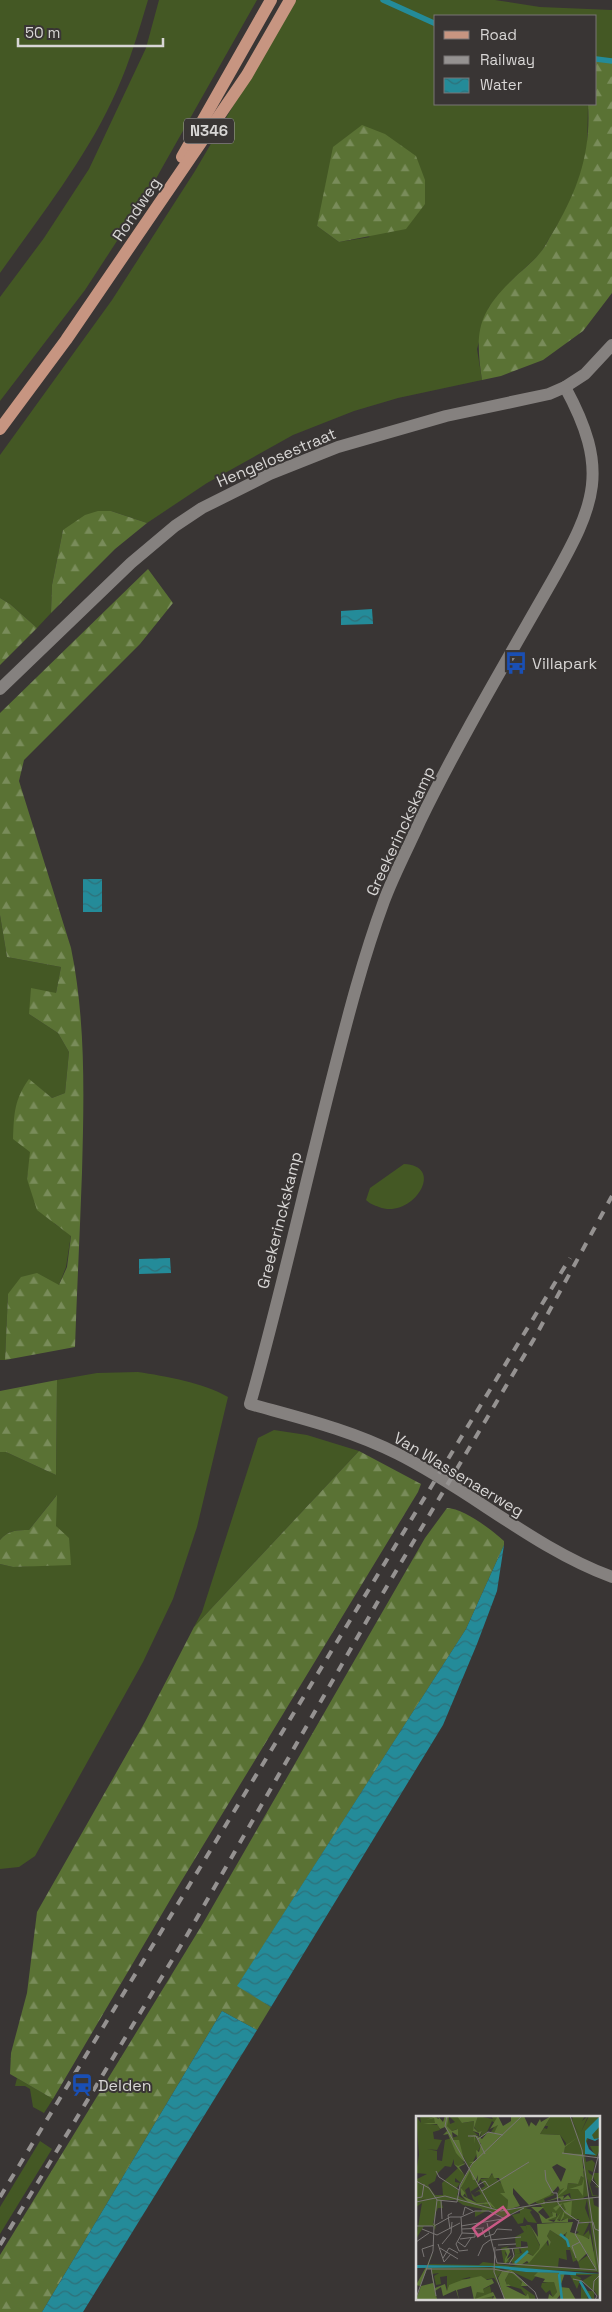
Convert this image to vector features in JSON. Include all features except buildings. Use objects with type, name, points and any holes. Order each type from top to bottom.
[{"type":"main road","name":"N346","points":[[122,258],[233,69],[271,0]]},
{"type":"main road","name":"Rondweg","points":[[0,429],[66,340],[247,74],[290,0]]},
{"type":"street","name":"Hengelosestraat","points":[[0,689],[155,543],[175,526],[226,495],[295,464],[376,435],[446,416],[522,401],[565,387],[585,374],[612,345]]},
{"type":"street","name":"Greekerinckskamp","points":[[250,1404],[354,992],[383,903],[398,868],[459,746],[577,536],[590,498],[593,470],[591,445],[580,414],[565,387]]},
{"type":"street","name":"Van Wassenaerweg","points":[[250,1404],[357,1436],[398,1454],[536,1540],[583,1566],[612,1577]]},
{"type":"green space","points":[[0,0],[148,0],[126,68],[117,90],[92,138],[78,162],[0,273]]},
{"type":"green space","points":[[159,0],[257,0],[145,198],[85,290],[0,401],[0,297],[44,238],[89,169],[146,48]]},
{"type":"green space","points":[[295,0],[495,0],[540,7],[612,10],[612,61],[597,59],[597,15],[434,15],[434,105],[588,105],[587,155],[572,200],[540,254],[511,281],[489,307],[477,349],[482,380],[398,398],[354,411],[293,435],[207,483],[147,523],[111,511],[63,530],[52,585],[51,613],[37,628],[10,604],[0,598],[0,455],[112,300],[195,171]],"holes":[[[321,211],[370,237],[339,242],[317,226]]]},
{"type":"green space","points":[[597,59],[612,61],[612,293],[583,331],[543,360],[501,376],[482,380],[479,337],[485,314],[500,292],[534,260],[556,227],[571,198],[582,168],[588,137],[588,105],[597,105]]},
{"type":"green space","points":[[362,125],[385,134],[416,156],[425,180],[425,204],[406,229],[339,242],[317,226],[333,147]]},
{"type":"green space","points":[[98,511],[111,511],[147,523],[115,549],[51,613],[52,585],[63,530],[85,515]]},
{"type":"green space","points":[[148,569],[173,603],[140,644],[24,760],[19,781],[71,948],[76,976],[82,1031],[83,1144],[75,1347],[5,1360],[8,1294],[21,1277],[37,1273],[59,1285],[67,1267],[71,1236],[37,1210],[27,1179],[30,1152],[13,1139],[16,1108],[20,1094],[29,1079],[52,1098],[65,1093],[69,1052],[58,1033],[29,1014],[31,988],[56,993],[61,967],[7,957],[0,915],[0,713]]},
{"type":"green space","points":[[0,598],[10,604],[37,628],[0,665]]},
{"type":"green space","points":[[0,915],[7,957],[61,967],[56,993],[29,1014],[58,1033],[69,1052],[65,1093],[52,1098],[29,1080],[31,1152],[27,1179],[55,1224],[71,1235],[66,1267],[59,1285],[8,1294],[5,1360],[0,1360]]},
{"type":"green space","points":[[404,1164],[417,1167],[423,1173],[424,1182],[413,1200],[403,1206],[391,1209],[379,1207],[366,1200],[370,1188]]},
{"type":"green space","points":[[138,1372],[196,1384],[228,1397],[197,1527],[173,1599],[143,1662],[35,1856],[19,1867],[0,1869],[0,1564],[13,1567],[71,1564],[56,1526],[56,1496],[29,1530],[10,1532],[0,1540],[0,1452],[6,1452],[56,1475],[57,1380],[97,1373]]},
{"type":"green space","points":[[57,1380],[56,1475],[6,1452],[0,1452],[0,1391]]},
{"type":"green space","points":[[274,1430],[307,1435],[359,1451],[194,1627],[202,1612],[258,1438]]},
{"type":"green space","points":[[359,1451],[421,1484],[418,1492],[176,1890],[53,2099],[10,2074],[11,2053],[27,1993],[37,1912],[145,1722],[194,1627]]},
{"type":"green space","points":[[57,1495],[56,1526],[69,1538],[71,1565],[13,1567],[0,1564],[0,1540],[10,1532],[29,1530]]},
{"type":"green space","points":[[447,1508],[454,1509],[477,1520],[504,1541],[504,1545],[466,1629],[238,1985],[271,2007],[257,2030],[222,2011],[42,2312],[0,2312],[0,2255],[202,1925],[425,1538]]},
{"type":"green space","points":[[17,2078],[53,2099],[44,2113],[33,2107],[30,2089],[25,2086],[15,2086]]},
{"type":"green space","points":[[40,2141],[52,2149],[0,2234],[0,2207]]},
{"type":"water","points":[[372,609],[373,624],[341,625],[341,611]]},
{"type":"water","points":[[83,879],[102,879],[102,912],[83,912]]},
{"type":"water","points":[[170,1258],[171,1273],[139,1274],[139,1259]]},
{"type":"water","points":[[504,1545],[497,1591],[443,1725],[271,2007],[237,1986],[466,1629]]},
{"type":"water","points":[[222,2011],[257,2030],[83,2312],[42,2312]]},
{"type":"waterway","points":[[383,0],[434,23]]},
{"type":"waterway","points":[[597,59],[612,61]]},
{"type":"railway","points":[[0,2245],[186,1937],[377,1603],[534,1339],[612,1196]]},
{"type":"railway","points":[[0,2197],[570,1258]]},
{"type":"place","name":"Villapark","points":[[516,663]]},
{"type":"place","name":"Delden","points":[[82,2085]]}]
